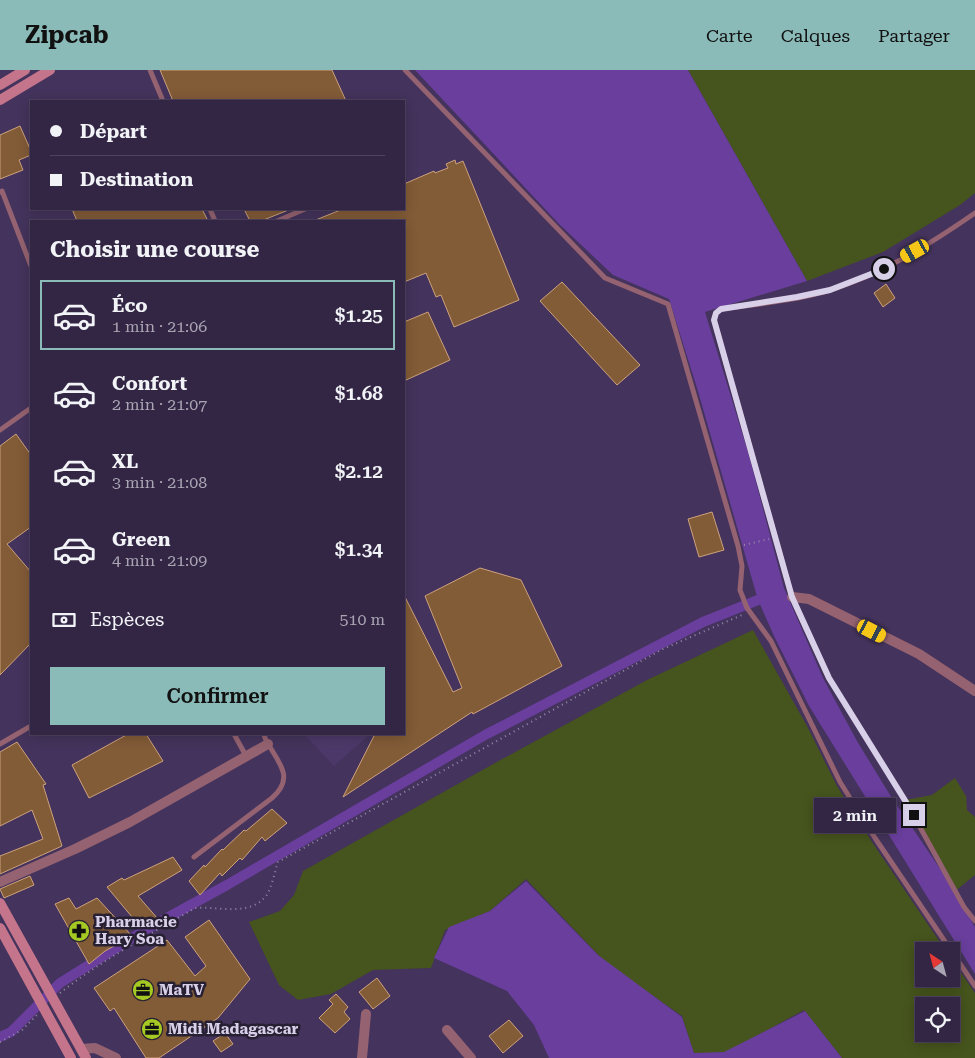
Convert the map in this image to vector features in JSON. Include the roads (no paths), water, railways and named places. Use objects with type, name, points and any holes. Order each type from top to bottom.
[{"type":"main road","points":[[0,85],[25,70]]},
{"type":"main road","points":[[0,100],[50,70]]},
{"type":"main road","points":[[0,903],[83,1054]]},
{"type":"main road","points":[[0,928],[71,1058]]},
{"type":"street","points":[[792,597],[809,599],[919,654],[975,691]]},
{"type":"street","points":[[0,882],[130,822],[246,756],[266,739]]},
{"type":"street","points":[[362,1058],[366,1014]]},
{"type":"street","points":[[447,1030],[471,1058]]},
{"type":"street","points":[[83,1054],[95,1048],[116,1058]]},
{"type":"lane","points":[[150,70],[163,100]]},
{"type":"lane","points":[[405,70],[606,278],[668,304],[738,546],[742,566],[740,590],[748,610],[771,641],[840,782],[875,838],[975,986]]},
{"type":"lane","points":[[0,192],[2,191],[30,263]]},
{"type":"lane","points":[[279,220],[303,210]]},
{"type":"lane","points":[[975,213],[931,243],[884,269],[830,290],[721,309],[716,313],[714,320],[792,597],[829,678],[905,800],[964,907],[975,921]]},
{"type":"lane","points":[[0,430],[30,409]]},
{"type":"lane","points":[[0,744],[30,727]]},
{"type":"lane","points":[[235,735],[246,756]]},
{"type":"lane","points":[[194,857],[272,798],[283,786],[285,780],[284,773],[266,739]]},
{"type":"waterway","points":[[0,1037],[11,1032],[60,983],[145,930],[227,885],[485,735],[703,622],[758,600]]},
{"type":"place","name":"Pharmacie Hary Soa","points":[[79,931]]},
{"type":"place","name":"MaTV","points":[[143,990]]},
{"type":"place","name":"Midi Madagascar","points":[[152,1029]]}]
